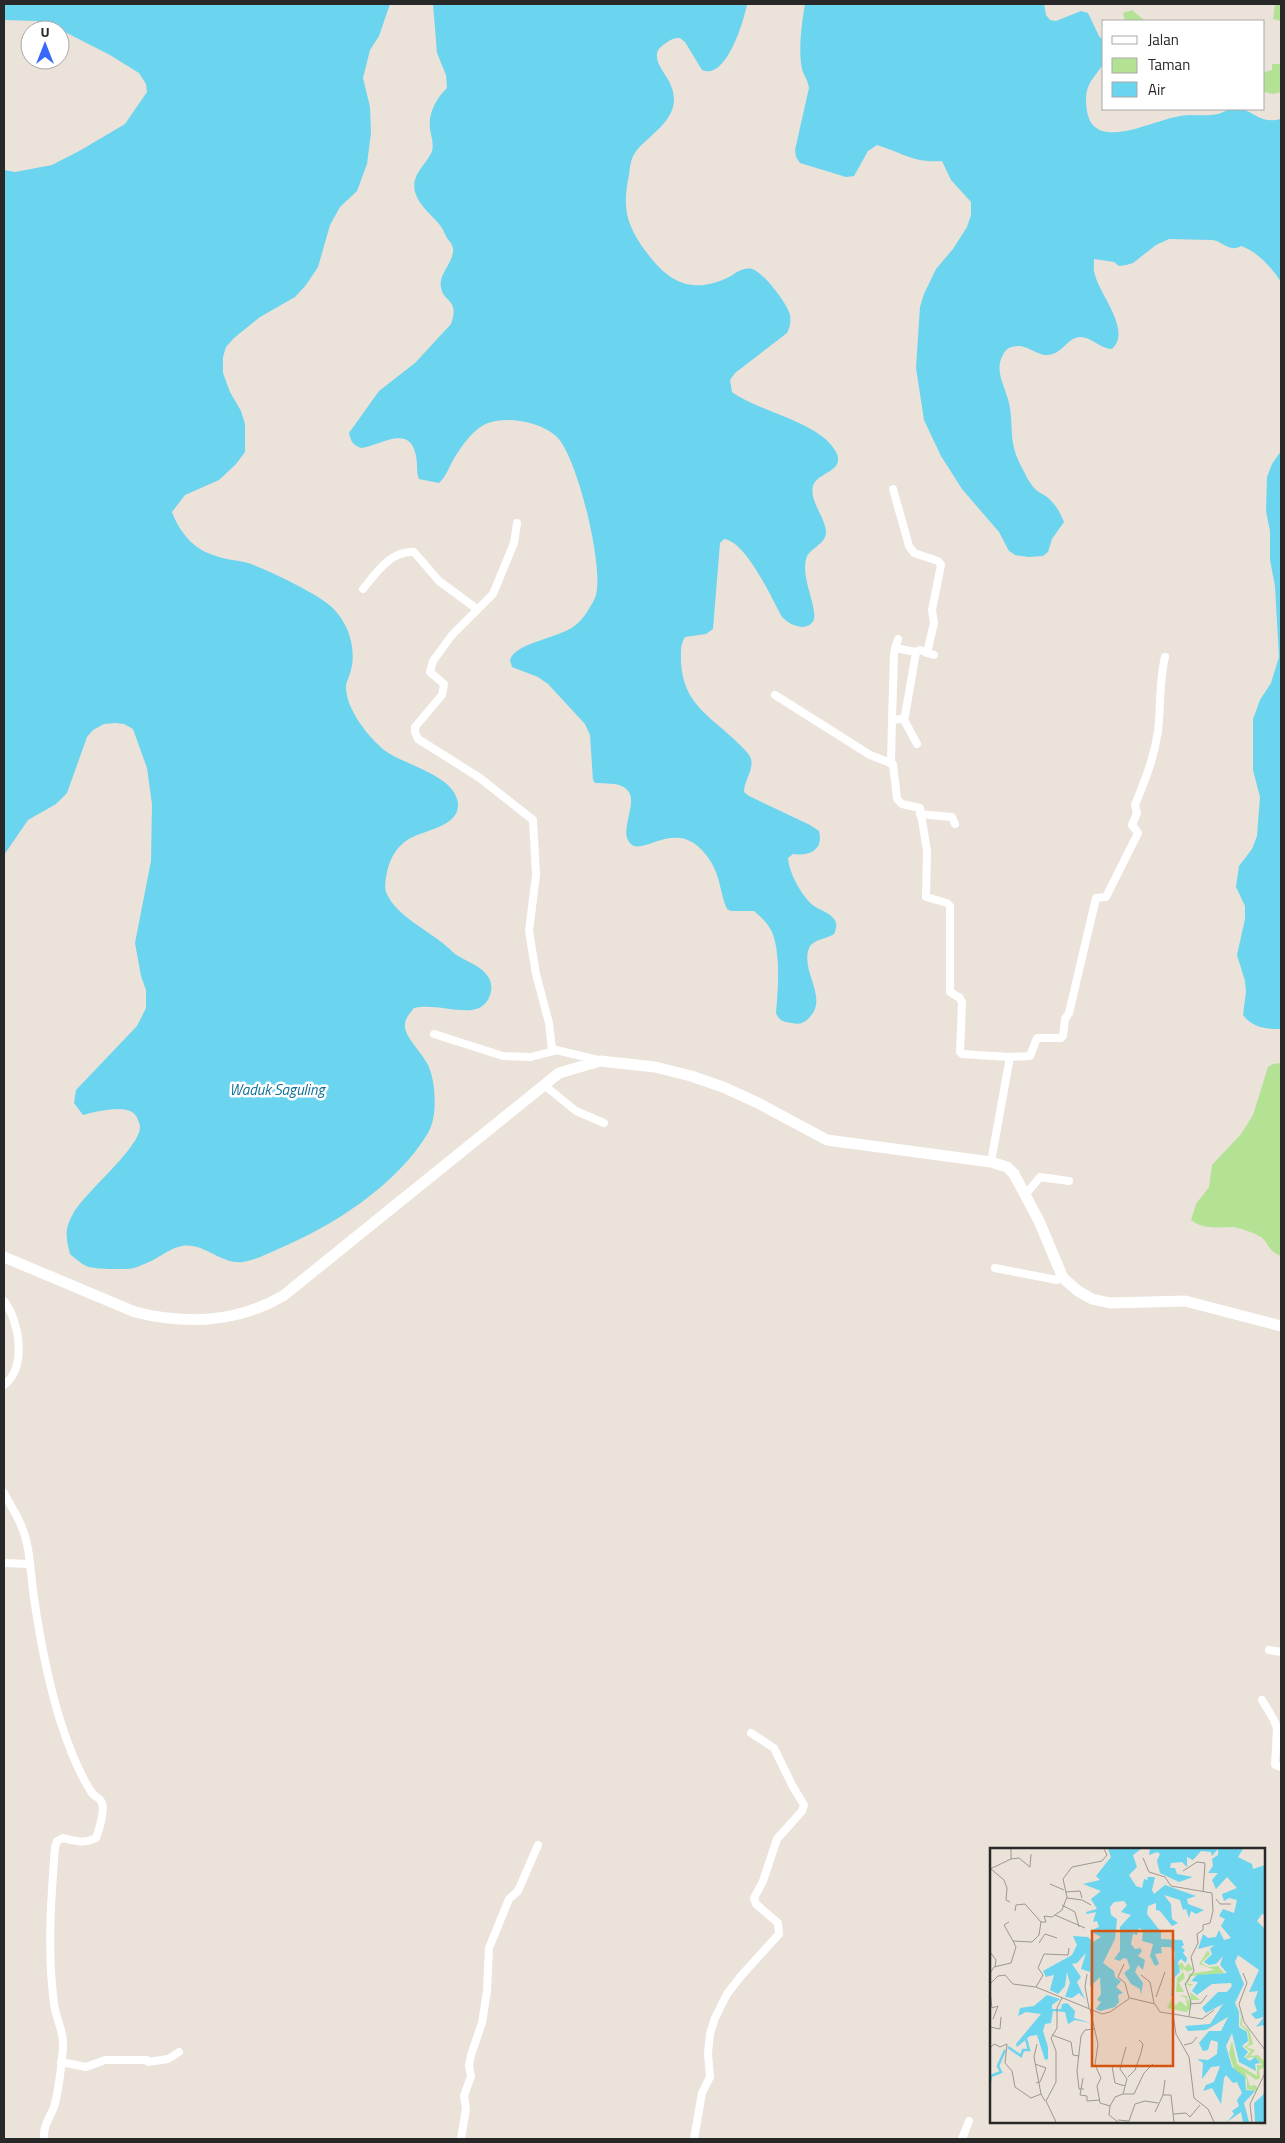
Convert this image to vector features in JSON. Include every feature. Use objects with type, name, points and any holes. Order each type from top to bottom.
[{"type":"main road","points":[[4,1257],[135,1312],[156,1317],[217,1319],[250,1311],[283,1296],[560,1073],[600,1060],[655,1067],[711,1082],[758,1103],[832,1141],[874,1145],[992,1162],[1007,1166],[1026,1194],[1063,1278],[1078,1292],[1101,1302],[1121,1304],[1185,1300],[1281,1326]]},
{"type":"street","points":[[893,489],[909,546],[914,553],[940,562],[932,610],[934,623],[930,654],[920,650],[916,652],[895,648]]},
{"type":"street","points":[[517,523],[514,543],[491,598],[477,609],[452,635],[433,661],[430,672],[444,684],[444,692],[415,728],[415,732],[418,739],[480,778],[533,820],[536,875],[529,931],[554,1051]]},
{"type":"street","points":[[363,589],[393,556],[403,552],[414,552],[439,581],[477,609]]},
{"type":"street","points":[[898,639],[895,648],[892,720],[894,786],[897,799],[902,804],[919,807],[928,851],[926,897],[947,903],[950,908],[950,992],[960,998],[962,1003],[960,1052],[962,1054],[1010,1057],[1030,1056],[1037,1038],[1061,1038],[1063,1036],[1065,1020],[1069,1014],[1096,898],[1106,897],[1138,832],[1132,825],[1137,813],[1135,805],[1153,758],[1159,722],[1160,681],[1165,657]]},
{"type":"street","points":[[916,652],[903,718],[917,744]]},
{"type":"street","points":[[775,696],[870,755],[892,763]]},
{"type":"street","points":[[892,720],[903,718]]},
{"type":"street","points":[[920,814],[952,817],[955,824]]},
{"type":"street","points":[[434,1034],[503,1056],[531,1057],[554,1051],[600,1060]]},
{"type":"street","points":[[992,1162],[1010,1057]]},
{"type":"street","points":[[544,1085],[576,1110],[604,1123]]},
{"type":"street","points":[[1026,1194],[1040,1177],[1069,1181]]},
{"type":"street","points":[[996,1268],[1057,1280],[1063,1278]]},
{"type":"street","points":[[4,1301],[16,1327],[19,1343],[13,1372],[10,1380],[4,1385]]},
{"type":"street","points":[[4,1493],[21,1524],[30,1564],[41,1640],[54,1698],[68,1742],[92,1793],[102,1804],[101,1824],[96,1838],[89,1842],[63,1838],[57,1841],[55,1847],[50,1908],[54,2005],[62,2026],[61,2062],[54,2106],[45,2124],[44,2139]]},
{"type":"street","points":[[4,1563],[30,1564]]},
{"type":"street","points":[[1269,1650],[1281,1652]]},
{"type":"street","points":[[1262,1700],[1274,1720],[1276,1728],[1275,1765],[1281,1767]]},
{"type":"street","points":[[694,2139],[702,2093],[710,2077],[708,2053],[710,2034],[715,2018],[728,1994],[741,1976],[779,1934],[778,1923],[756,1904],[754,1898],[763,1882],[776,1839],[802,1811],[804,1805],[774,1748],[751,1733]]},
{"type":"street","points":[[462,2139],[466,2110],[464,2096],[471,2076],[469,2066],[482,2023],[487,1992],[489,1948],[509,1899],[518,1891],[538,1845]]},
{"type":"street","points":[[61,2062],[86,2067],[104,2060],[147,2060],[148,2062],[168,2059],[179,2052]]},
{"type":"street","points":[[962,2139],[970,2121]]},
{"type":"green space","points":[[1275,4],[1281,4],[1281,21],[1273,19]]},
{"type":"green space","points":[[1132,10],[1144,20],[1125,20],[1123,13]]},
{"type":"green space","points":[[1272,64],[1281,64],[1281,92],[1273,94],[1265,92],[1265,72],[1272,70]]},
{"type":"green space","points":[[1281,1063],[1281,1256],[1276,1254],[1262,1238],[1250,1232],[1233,1227],[1206,1227],[1191,1220],[1196,1204],[1209,1187],[1212,1165],[1241,1134],[1253,1115],[1268,1067]]},
{"type":"water","name":"Waduk Saguling","points":[[4,4],[390,4],[379,36],[370,50],[363,78],[370,107],[371,133],[367,164],[357,191],[340,207],[330,225],[318,267],[306,285],[295,297],[260,317],[226,347],[223,357],[223,373],[245,424],[245,452],[236,464],[219,480],[185,495],[172,512],[183,533],[194,545],[208,553],[248,563],[290,581],[328,604],[340,617],[349,634],[353,652],[353,661],[346,685],[347,696],[359,722],[369,736],[384,750],[436,776],[453,790],[457,799],[458,808],[455,815],[449,821],[442,826],[409,839],[398,849],[388,867],[385,882],[386,892],[395,907],[410,920],[455,954],[483,971],[491,983],[491,993],[483,1006],[473,1010],[422,1007],[414,1008],[407,1017],[405,1028],[430,1070],[435,1098],[433,1118],[428,1133],[399,1170],[362,1202],[341,1216],[299,1240],[265,1255],[243,1262],[227,1260],[198,1247],[190,1246],[182,1246],[171,1250],[134,1268],[89,1267],[70,1254],[67,1229],[70,1219],[79,1205],[122,1158],[138,1136],[140,1127],[135,1114],[129,1111],[114,1109],[83,1115],[74,1103],[76,1090],[137,1026],[146,1008],[146,990],[141,976],[135,943],[151,861],[152,804],[147,768],[133,729],[124,724],[104,724],[93,730],[87,737],[67,793],[56,804],[28,820],[4,855],[4,170],[15,172],[52,165],[81,150],[125,124],[147,92],[146,84],[139,73],[110,55],[70,35],[70,20],[4,20]]},
{"type":"water","points":[[433,4],[747,4],[738,35],[719,67],[711,71],[702,70],[685,42],[680,38],[670,41],[658,50],[657,60],[673,90],[673,107],[663,125],[633,156],[630,165],[626,207],[630,225],[640,243],[656,264],[674,279],[694,285],[706,285],[718,282],[741,270],[752,269],[757,271],[774,289],[790,315],[788,331],[735,373],[730,380],[732,392],[758,406],[804,425],[817,433],[828,442],[836,452],[838,459],[834,468],[816,481],[813,486],[813,498],[826,533],[823,541],[810,552],[806,559],[807,583],[814,614],[814,619],[810,625],[799,627],[782,617],[758,572],[741,550],[732,542],[724,539],[720,543],[713,629],[706,634],[685,637],[681,649],[683,677],[693,700],[709,718],[744,749],[751,759],[752,763],[744,792],[819,831],[819,843],[814,851],[804,854],[793,854],[788,858],[794,877],[805,897],[814,906],[832,917],[836,925],[834,934],[810,946],[807,955],[815,992],[815,1010],[809,1018],[801,1023],[784,1022],[776,1013],[777,951],[772,932],[762,918],[754,911],[731,911],[727,909],[717,874],[711,862],[699,847],[687,840],[674,838],[643,846],[635,846],[629,842],[626,829],[631,806],[629,793],[625,788],[618,785],[595,783],[593,780],[590,735],[585,724],[548,684],[538,677],[512,667],[510,660],[521,648],[571,628],[583,618],[595,598],[597,585],[596,565],[588,514],[572,465],[564,447],[556,436],[541,427],[514,420],[488,423],[466,440],[439,483],[419,479],[416,456],[413,446],[408,441],[401,438],[393,439],[361,448],[354,444],[351,439],[349,433],[379,391],[415,363],[451,324],[453,316],[454,310],[442,292],[441,282],[452,258],[453,247],[439,224],[423,207],[417,197],[414,185],[417,175],[432,151],[430,117],[436,102],[447,88],[446,75],[437,53]]},
{"type":"water","points":[[805,4],[1044,4],[1046,15],[1050,20],[1056,21],[1081,11],[1088,13],[1102,39],[1102,66],[1089,85],[1086,96],[1087,111],[1091,122],[1098,129],[1107,132],[1118,132],[1176,117],[1215,115],[1228,110],[1243,110],[1266,120],[1281,119],[1281,282],[1264,261],[1247,248],[1241,246],[1233,248],[1212,240],[1169,239],[1156,245],[1133,263],[1126,265],[1119,266],[1114,262],[1094,259],[1095,275],[1117,323],[1117,341],[1112,349],[1081,337],[1072,340],[1051,355],[1043,355],[1020,346],[1009,348],[1005,351],[1001,359],[1000,372],[1009,403],[1014,449],[1031,484],[1036,490],[1048,497],[1059,511],[1064,522],[1052,539],[1048,552],[1043,556],[1015,555],[1009,551],[999,532],[962,489],[941,456],[924,420],[916,368],[920,307],[936,269],[953,249],[967,227],[971,215],[971,202],[951,180],[942,161],[916,159],[877,145],[868,151],[854,176],[846,177],[800,163],[796,157],[795,150],[809,88],[802,69],[800,54]]},
{"type":"water","points":[[1281,451],[1281,1029],[1270,1029],[1251,1023],[1243,1015],[1246,992],[1245,981],[1237,955],[1245,919],[1245,906],[1236,887],[1239,866],[1252,849],[1257,836],[1260,797],[1253,770],[1253,719],[1260,700],[1271,683],[1279,657],[1275,586],[1270,560],[1270,531],[1266,511],[1267,477],[1272,464]]}]
